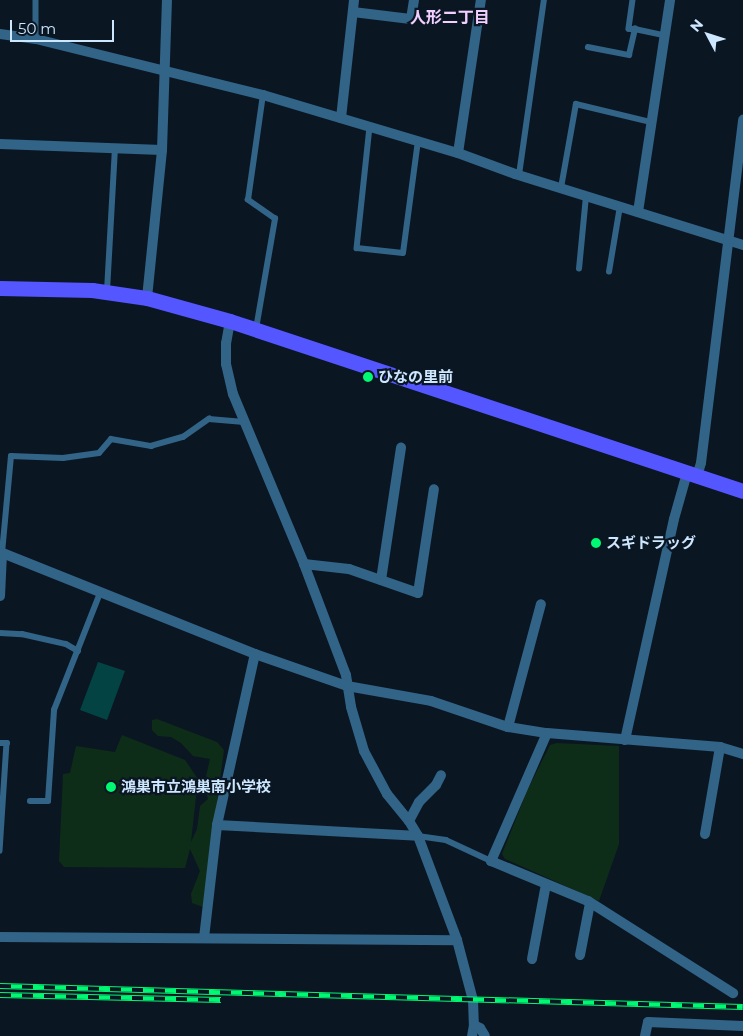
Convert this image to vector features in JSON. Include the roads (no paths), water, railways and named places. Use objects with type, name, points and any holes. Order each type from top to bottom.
[{"type":"main road","points":[[0,288],[107,292],[147,298],[230,320],[743,491]]},
{"type":"street","points":[[147,298],[162,150],[168,0]]},
{"type":"street","points":[[341,118],[354,0]]},
{"type":"street","points":[[353,12],[411,19],[414,0]]},
{"type":"street","points":[[458,153],[481,0]]},
{"type":"street","points":[[638,212],[670,0]]},
{"type":"street","points":[[0,34],[36,39],[165,69],[263,95],[458,153],[519,175],[743,245]]},
{"type":"street","points":[[625,740],[674,519],[692,475],[701,464],[743,120]]},
{"type":"street","points":[[0,144],[162,150]]},
{"type":"street","points":[[230,320],[226,343],[226,364],[232,394],[304,564],[346,675],[347,686],[364,750],[387,794],[409,821],[418,836],[457,940],[473,1000],[474,1025],[472,1036]]},
{"type":"street","points":[[380,580],[401,447]]},
{"type":"street","points":[[304,564],[349,568],[418,593],[434,489]]},
{"type":"street","points":[[0,596],[1,552],[256,654],[347,686],[431,701],[508,726],[547,733],[720,747],[743,754]]},
{"type":"street","points":[[508,726],[541,604]]},
{"type":"street","points":[[204,938],[216,825],[256,654]]},
{"type":"street","points":[[547,733],[491,861],[590,903],[733,993]]},
{"type":"street","points":[[705,834],[720,747]]},
{"type":"street","points":[[409,821],[419,802],[436,785],[441,775]]},
{"type":"street","points":[[216,825],[418,836]]},
{"type":"street","points":[[532,959],[546,884]]},
{"type":"street","points":[[580,955],[590,903]]},
{"type":"street","points":[[0,937],[457,940]]},
{"type":"street","points":[[645,1036],[648,1022],[743,1026]]},
{"type":"street","points":[[712,1036],[714,1024]]},
{"type":"street","points":[[474,1025],[480,1028],[485,1036]]},
{"type":"lane","points":[[36,0],[36,39]]},
{"type":"lane","points":[[519,175],[544,0]]},
{"type":"lane","points":[[633,0],[629,29],[664,35]]},
{"type":"lane","points":[[588,47],[629,55],[635,30]]},
{"type":"lane","points":[[256,329],[274,219],[248,200],[263,95]]},
{"type":"lane","points":[[561,188],[576,104],[651,122]]},
{"type":"lane","points":[[370,127],[357,248],[403,253],[418,141]]},
{"type":"lane","points":[[107,292],[114,148]]},
{"type":"lane","points":[[579,269],[586,196]]},
{"type":"lane","points":[[608,272],[620,206]]},
{"type":"lane","points":[[1,552],[11,456],[63,458],[99,453],[111,439],[151,446],[183,437],[209,419],[244,422]]},
{"type":"lane","points":[[30,801],[48,801],[54,710],[100,593]]},
{"type":"lane","points":[[0,633],[22,634],[66,644],[78,651]]},
{"type":"lane","points":[[0,743],[7,743],[0,851]]},
{"type":"lane","points":[[418,836],[446,840],[491,861]]},
{"type":"railway","points":[[0,986],[743,1007]]},
{"type":"railway","points":[[0,995],[221,1000]]},
{"type":"place","name":"ひなの里前","points":[[368,377]]},
{"type":"place","name":"スギドラッグ","points":[[596,543]]},
{"type":"place","name":"鴻巣市立鴻巣南小学校","points":[[111,787]]},
{"type":"district","name":"人形二丁目","points":[[450,18]]}]
